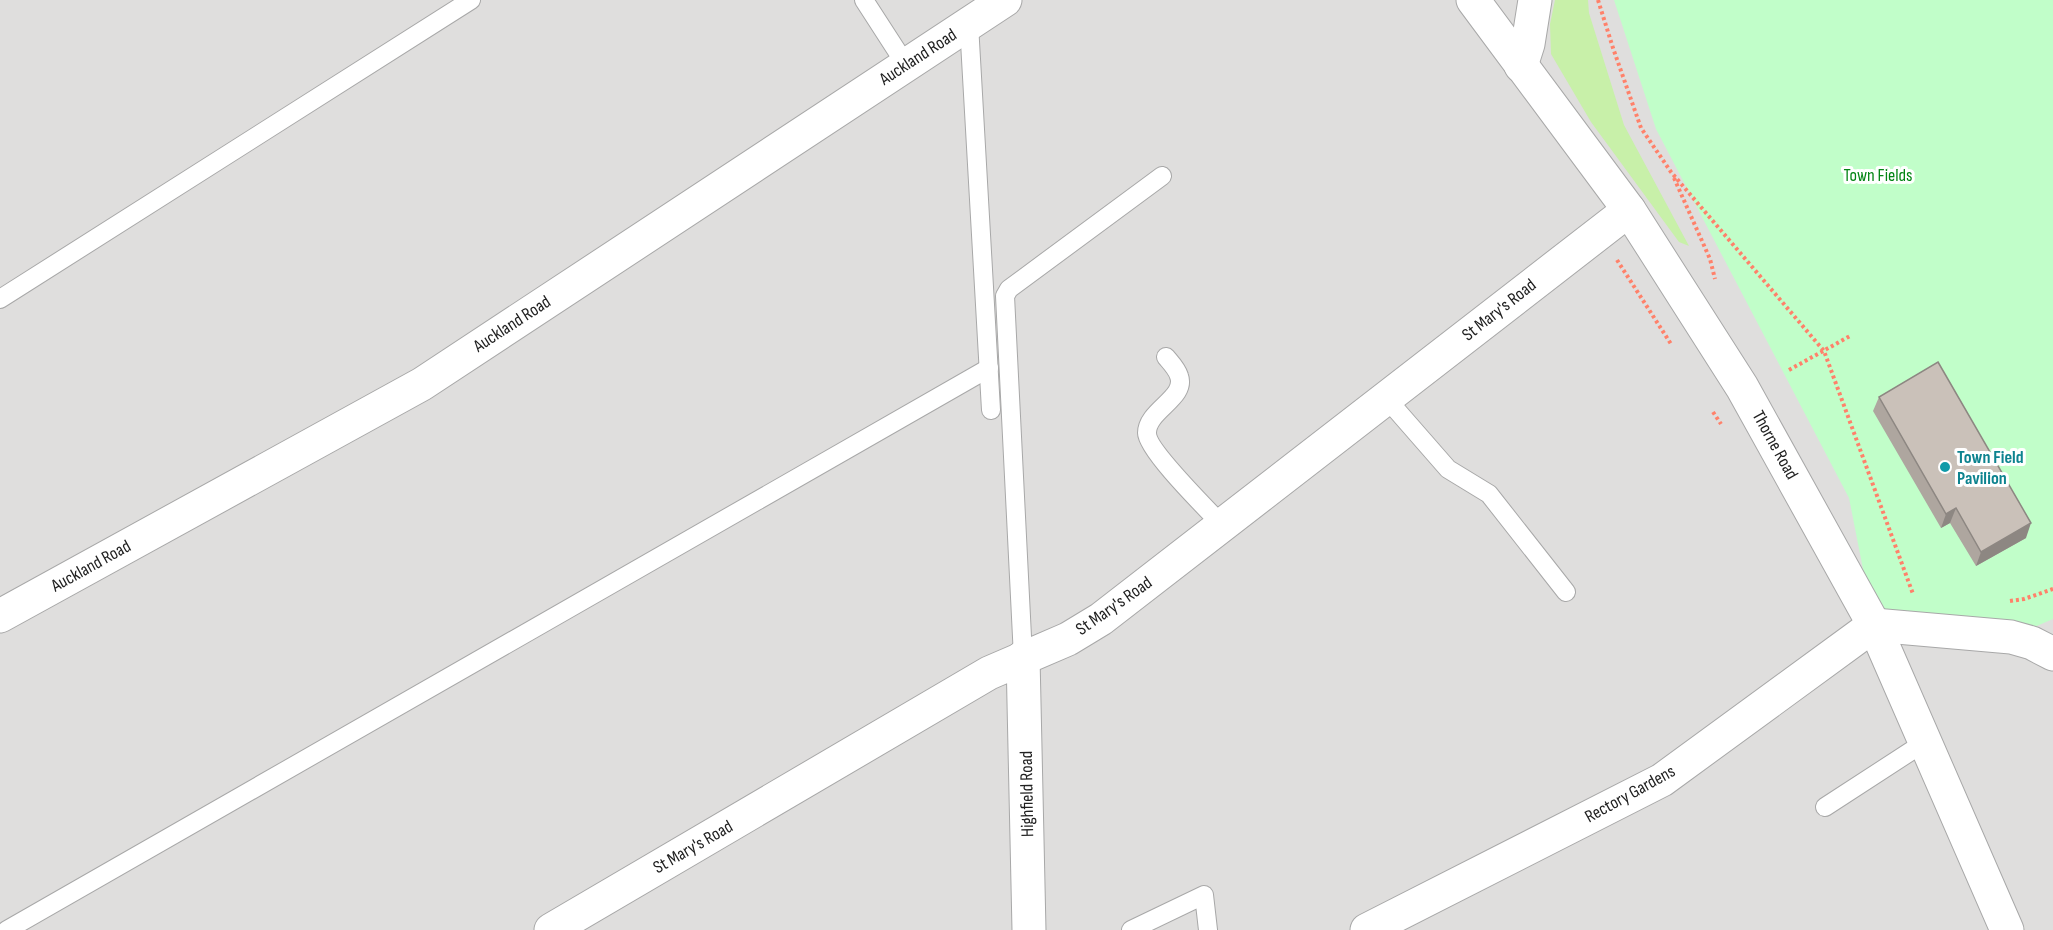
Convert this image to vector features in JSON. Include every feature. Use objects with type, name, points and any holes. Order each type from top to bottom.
[{"type":"street","name":"Auckland Road","points":[[0,616],[422,384],[1005,0]]},
{"type":"street","name":"Thorne Road","points":[[1473,0],[1629,210],[1742,387],[1874,625],[2007,930]]},
{"type":"street","points":[[1521,66],[1528,44],[1535,0]]},
{"type":"street","name":"St Mary's Road","points":[[551,930],[989,673],[1068,639],[1101,619],[1629,210]]},
{"type":"street","points":[[1874,625],[2011,637],[2046,644]]},
{"type":"street","name":"Rectory Gardens","points":[[1366,930],[1662,780],[1874,625]]},
{"type":"street","name":"Highfield Road","points":[[1023,657],[1029,930]]},
{"type":"lane","points":[[0,299],[471,0]]},
{"type":"lane","points":[[864,0],[906,65]]},
{"type":"lane","points":[[969,24],[991,410]]},
{"type":"lane","points":[[1023,657],[1005,296],[1009,289],[1162,177]]},
{"type":"lane","points":[[1166,357],[1179,375],[1180,383],[1176,393],[1150,422],[1147,434],[1149,441],[1158,455],[1222,525]]},
{"type":"lane","points":[[7,930],[989,368]]},
{"type":"lane","points":[[1386,398],[1448,469],[1489,494],[1566,592]]},
{"type":"lane","points":[[1825,807],[1925,742]]},
{"type":"lane","points":[[1131,930],[1204,895],[1208,930]]},
{"type":"path","points":[[1598,0],[1641,128],[1671,172],[1824,351],[1915,598]]},
{"type":"path","points":[[1599,233],[1674,349]]},
{"type":"path","points":[[1789,370],[1850,336]]},
{"type":"shaded area","points":[[0,0],[2053,0],[2053,930],[0,930]]},
{"type":"green space","points":[[1555,0],[1588,0],[1589,13],[1624,125],[1689,246],[1679,242],[1591,122],[1551,54],[1550,24]]},
{"type":"green space","name":"Town Fields","points":[[1614,0],[2053,0],[2053,619],[2011,637],[1874,625],[1849,498],[1656,129]]},
{"type":"building","name":"Town Field Pavilion","points":[[1938,362],[2031,523],[1981,552],[1956,508],[1946,514],[1879,397]]},
{"type":"place","name":"Town Field Pavilion","points":[[1945,467]]}]
